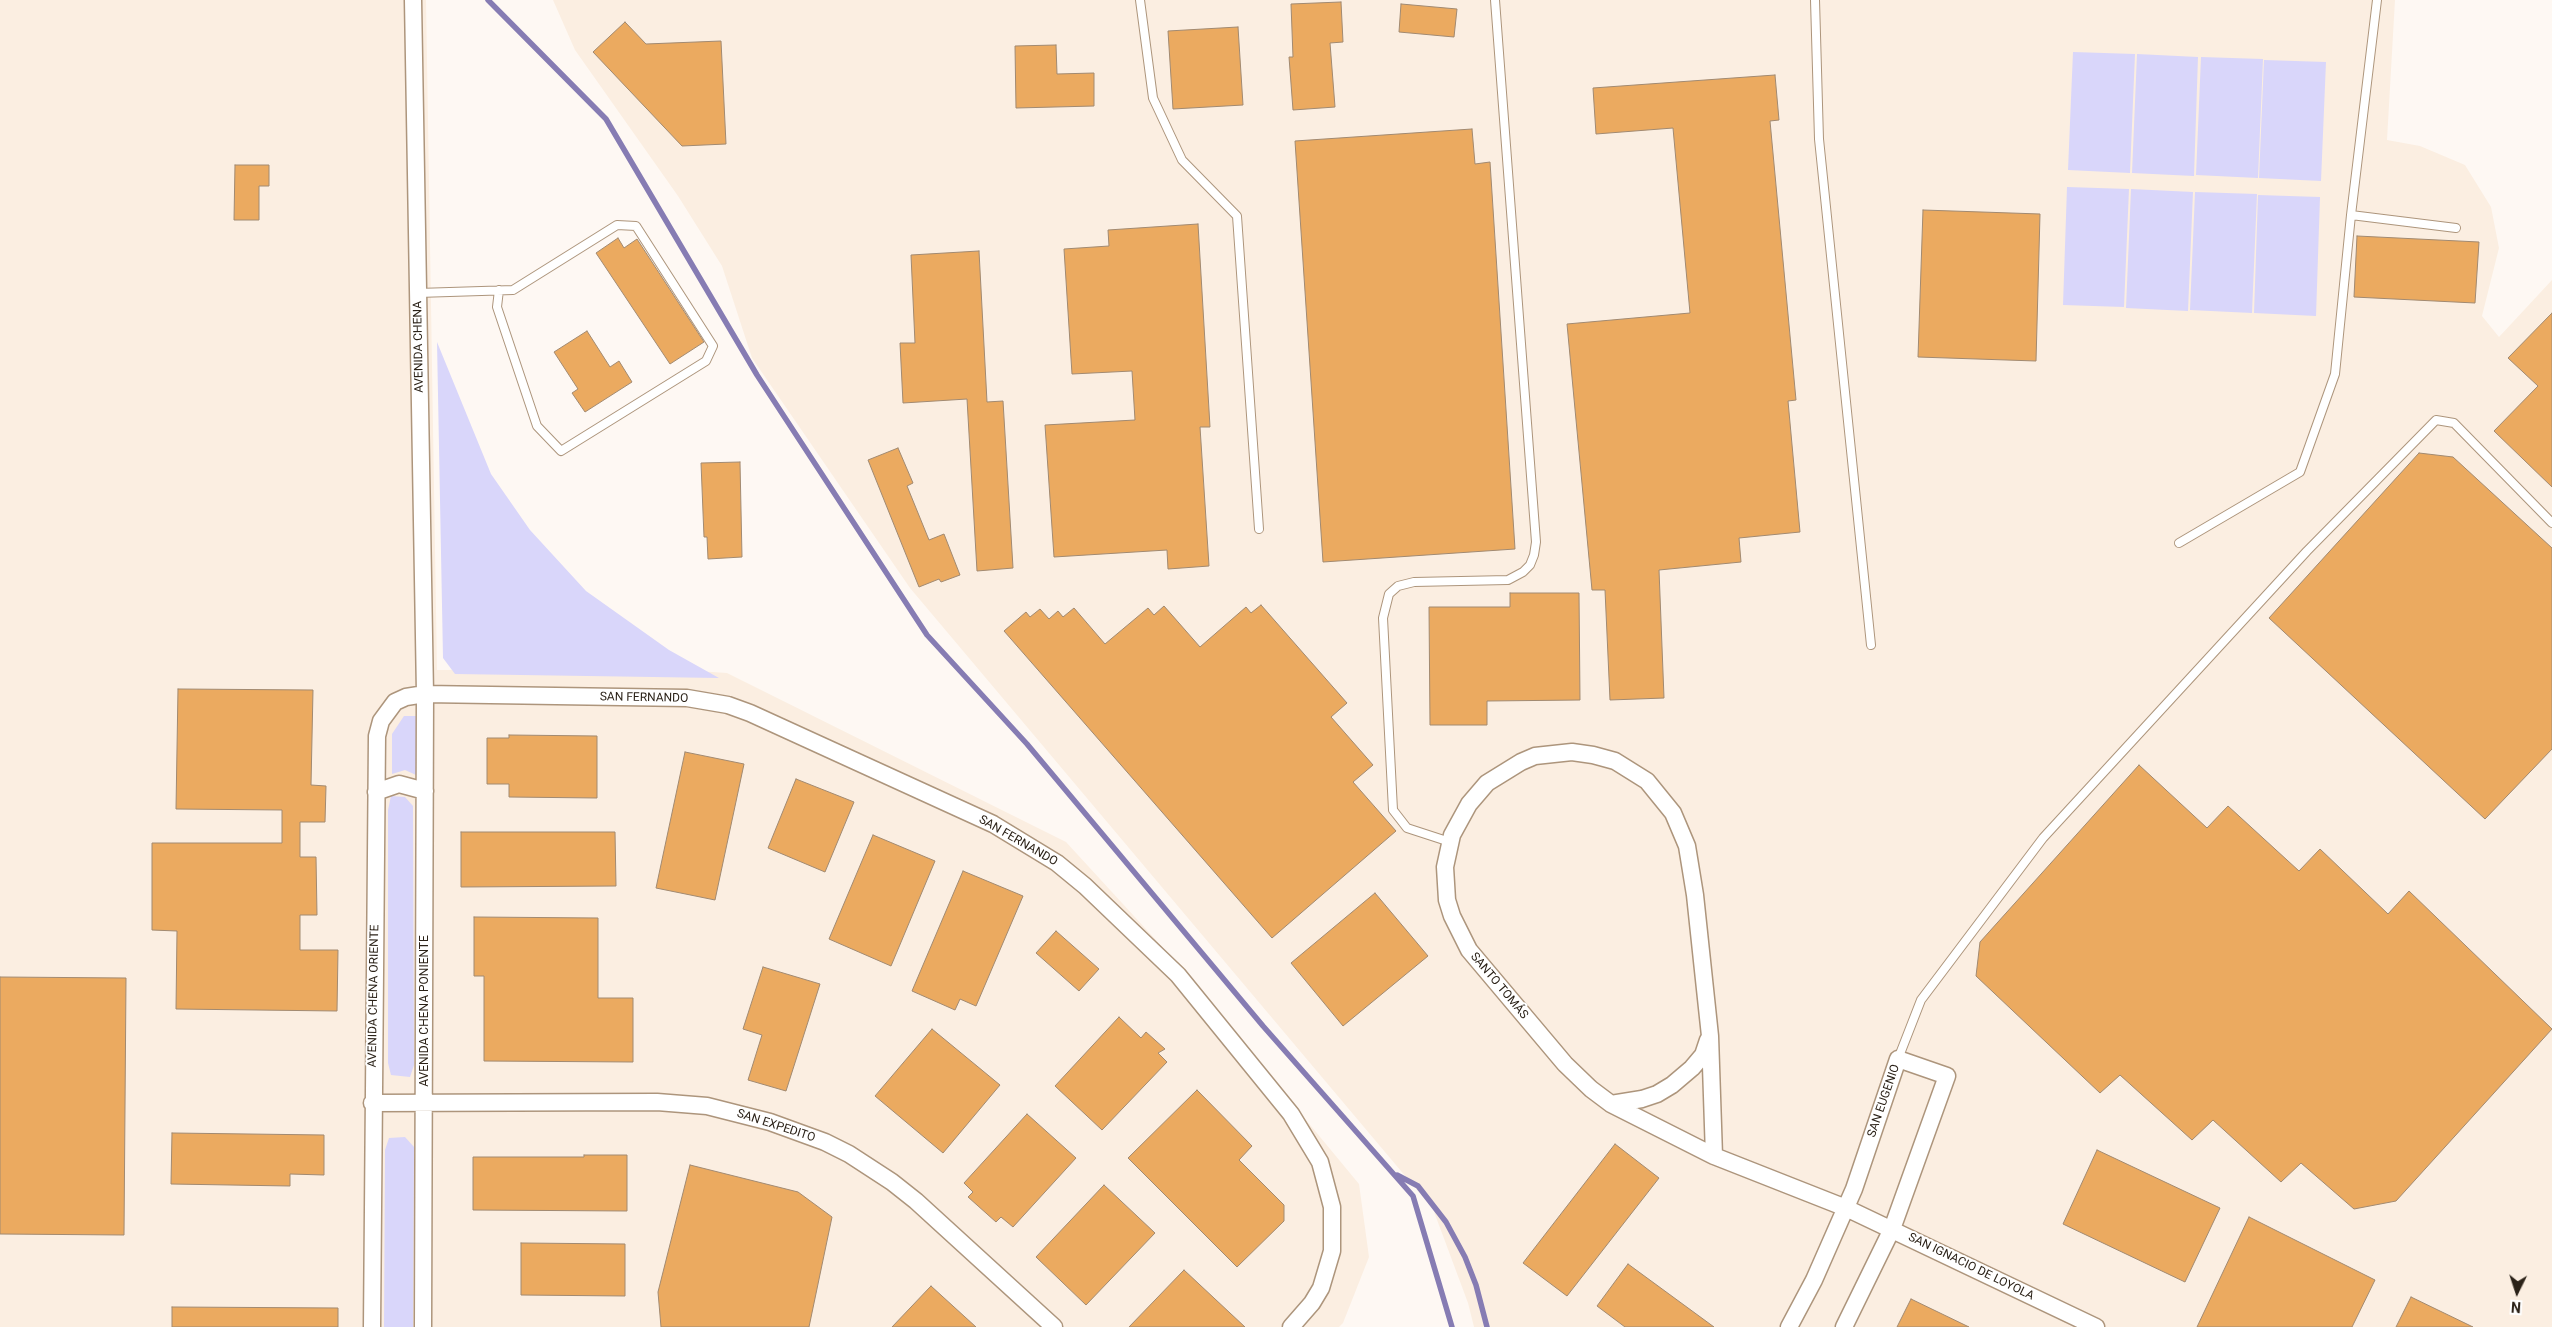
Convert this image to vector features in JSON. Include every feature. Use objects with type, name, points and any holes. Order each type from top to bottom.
[{"type":"street","name":"AVENIDA CHENA","points":[[413,0],[425,694]]},
{"type":"street","name":"AVENIDA CHENA PONIENTE","points":[[423,1327],[425,694]]},
{"type":"street","name":"AVENIDA CHENA ORIENTE","points":[[372,1327],[372,1103],[377,736],[381,721],[400,699],[425,694]]},
{"type":"street","name":"SAN FERNANDO","points":[[425,694],[687,698],[728,705],[750,713],[993,824],[1057,863],[1085,886],[1178,976],[1291,1114],[1320,1162],[1332,1207],[1332,1251],[1322,1288],[1292,1327]]},
{"type":"street","name":"SANTO TOMÁS","points":[[1714,1156],[1710,1036],[1695,895],[1687,846],[1673,813],[1647,781],[1615,761],[1593,754],[1572,752],[1536,756],[1487,783],[1469,804],[1450,842],[1445,867],[1447,900],[1469,950],[1565,1064],[1591,1089],[1611,1104],[1714,1156],[1846,1208]]},
{"type":"street","points":[[376,792],[399,784],[409,785],[425,791]]},
{"type":"street","points":[[1611,1104],[1657,1094],[1672,1085],[1692,1068],[1703,1055],[1710,1036]]},
{"type":"street","name":"SAN EUGENIO","points":[[1789,1327],[1814,1280],[1846,1208],[1898,1059],[1947,1076],[1892,1229],[1844,1327]]},
{"type":"street","name":"SAN EXPEDITO","points":[[372,1103],[690,1104],[751,1115],[786,1127],[849,1154],[892,1182],[923,1207],[1054,1327]]},
{"type":"street","name":"SAN IGNACIO DE LOYOLA","points":[[1846,1208],[2096,1327]]},
{"type":"lane","points":[[1140,0],[1153,98],[1182,160],[1237,216],[1259,529]]},
{"type":"lane","points":[[1450,842],[1407,828],[1393,810],[1382,618],[1389,594],[1398,586],[1414,582],[1508,580],[1523,572],[1530,565],[1534,555],[1536,542],[1495,0]]},
{"type":"lane","points":[[1815,0],[1819,139],[1871,645]]},
{"type":"lane","points":[[2179,543],[2300,472],[2335,374],[2351,215],[2378,0]]},
{"type":"lane","points":[[2351,215],[2456,228]]},
{"type":"lane","points":[[418,294],[499,290],[513,290],[617,224],[636,226],[713,346],[706,361],[561,451],[537,426],[497,307],[499,290]]},
{"type":"lane","points":[[1898,1059],[1920,1000],[2043,838],[2306,551],[2436,420],[2454,424],[2552,524]]},
{"type":"shaded area","points":[[0,0],[426,0],[437,670],[668,669],[727,673],[1066,842],[1167,952],[1359,1184],[1369,1257],[1343,1323],[1339,1327],[0,1327]]},
{"type":"shaded area","points":[[553,0],[2395,0],[2387,140],[2420,146],[2465,165],[2491,207],[2499,248],[2482,316],[2499,337],[2552,280],[2552,1327],[1474,1327],[1468,1303],[1433,1209],[910,588],[752,358],[722,266],[678,196],[575,50]]},
{"type":"shaded area","points":[[2073,52],[2135,54],[2130,173],[2068,170]]},
{"type":"shaded area","points":[[2137,54],[2198,57],[2194,176],[2132,173]]},
{"type":"shaded area","points":[[2201,57],[2263,59],[2258,178],[2196,175]]},
{"type":"shaded area","points":[[2264,60],[2326,62],[2321,181],[2259,178]]},
{"type":"shaded area","points":[[2067,187],[2129,189],[2124,307],[2063,305]]},
{"type":"shaded area","points":[[2131,189],[2193,192],[2188,311],[2126,308]]},
{"type":"shaded area","points":[[2195,192],[2257,194],[2252,313],[2190,310]]},
{"type":"shaded area","points":[[2258,195],[2320,197],[2316,316],[2254,313]]},
{"type":"shaded area","points":[[437,342],[491,474],[530,530],[586,591],[669,650],[719,678],[455,674],[443,658]]},
{"type":"shaded area","points":[[404,716],[417,716],[416,775],[405,770],[392,774],[392,734]]},
{"type":"shaded area","points":[[391,796],[405,797],[413,806],[414,1065],[410,1077],[391,1075],[388,1063],[388,810]]},
{"type":"shaded area","points":[[405,1137],[414,1147],[413,1327],[384,1327],[385,1150],[389,1138]]},
{"type":"building","points":[[1341,2],[1343,42],[1330,43],[1335,107],[1293,110],[1289,57],[1293,57],[1291,4]]},
{"type":"building","points":[[1401,4],[1457,9],[1454,37],[1399,32]]},
{"type":"building","points":[[625,22],[646,44],[721,41],[726,144],[682,146],[593,52]]},
{"type":"building","points":[[1238,27],[1243,105],[1173,109],[1168,31]]},
{"type":"building","points":[[1056,45],[1057,74],[1094,73],[1094,106],[1016,108],[1015,46]]},
{"type":"building","points":[[1775,75],[1779,120],[1770,121],[1796,400],[1788,401],[1800,532],[1739,538],[1741,562],[1659,570],[1664,698],[1610,700],[1605,590],[1592,590],[1567,324],[1690,313],[1673,128],[1596,134],[1593,88]]},
{"type":"building","points":[[1472,129],[1475,164],[1490,162],[1515,549],[1323,562],[1295,141]]},
{"type":"building","points":[[235,165],[269,165],[269,186],[259,186],[259,220],[234,220]]},
{"type":"building","points":[[1923,210],[2040,214],[2036,361],[1918,357]]},
{"type":"building","points":[[1198,224],[1210,427],[1200,427],[1209,566],[1168,569],[1167,550],[1054,557],[1045,425],[1135,420],[1132,371],[1072,374],[1064,249],[1109,246],[1108,230]]},
{"type":"building","points":[[2357,236],[2479,242],[2475,303],[2354,297]]},
{"type":"building","points":[[618,238],[624,248],[637,239],[704,342],[670,364],[596,253]]},
{"type":"building","points":[[979,251],[987,402],[1003,401],[1013,568],[977,571],[967,399],[903,403],[900,343],[915,343],[911,255]]},
{"type":"building","points":[[2552,313],[2552,487],[2494,431],[2538,386],[2508,358]]},
{"type":"building","points":[[587,331],[610,367],[619,361],[632,382],[585,412],[572,393],[578,389],[554,352]]},
{"type":"building","points":[[898,448],[913,483],[907,486],[929,540],[944,534],[960,575],[941,582],[939,579],[919,587],[868,460]]},
{"type":"building","points":[[2419,453],[2453,457],[2552,548],[2552,749],[2485,819],[2269,618]]},
{"type":"building","points":[[740,462],[742,557],[708,559],[707,537],[704,537],[701,463]]},
{"type":"building","points":[[1510,593],[1579,593],[1580,700],[1487,701],[1487,725],[1430,725],[1429,607],[1510,607]]},
{"type":"building","points":[[1261,605],[1347,703],[1331,717],[1373,765],[1353,782],[1396,831],[1272,938],[1004,631],[1026,612],[1030,617],[1040,609],[1049,619],[1058,611],[1063,617],[1074,608],[1105,644],[1148,608],[1154,615],[1164,606],[1200,647],[1246,607],[1251,613]]},
{"type":"building","points":[[178,689],[313,690],[311,785],[326,786],[325,822],[300,822],[300,857],[316,857],[317,915],[300,915],[300,950],[338,950],[337,1011],[176,1009],[177,931],[152,930],[152,843],[282,843],[282,810],[176,809]]},
{"type":"building","points":[[509,735],[597,736],[597,798],[509,797],[509,784],[487,784],[487,738],[509,738]]},
{"type":"building","points":[[685,752],[744,764],[715,900],[656,888]]},
{"type":"building","points":[[2139,765],[2207,828],[2228,806],[2299,871],[2320,849],[2388,914],[2409,891],[2552,1029],[2396,1201],[2354,1209],[2301,1163],[2281,1182],[2213,1120],[2192,1140],[2120,1075],[2100,1093],[1976,976],[1980,942]]},
{"type":"building","points":[[796,779],[854,802],[825,872],[768,848]]},
{"type":"building","points":[[461,832],[615,832],[616,886],[461,887]]},
{"type":"building","points":[[873,835],[935,861],[891,966],[829,939]]},
{"type":"building","points":[[963,871],[1023,896],[976,1006],[960,999],[955,1010],[912,991]]},
{"type":"building","points":[[1375,893],[1428,956],[1343,1026],[1291,963]]},
{"type":"building","points":[[474,917],[598,918],[598,998],[633,998],[633,1062],[484,1061],[484,976],[474,976]]},
{"type":"building","points":[[1056,931],[1099,969],[1079,991],[1036,953]]},
{"type":"building","points":[[763,967],[820,984],[786,1091],[748,1080],[762,1035],[743,1029]]},
{"type":"building","points":[[0,977],[126,978],[124,1235],[0,1234]]},
{"type":"building","points":[[1119,1017],[1141,1038],[1146,1032],[1165,1049],[1158,1053],[1167,1062],[1102,1130],[1055,1086]]},
{"type":"building","points":[[932,1029],[1000,1085],[943,1153],[875,1096]]},
{"type":"building","points":[[1197,1090],[1252,1146],[1239,1160],[1284,1205],[1284,1221],[1237,1267],[1128,1158]]},
{"type":"building","points":[[1027,1114],[1076,1158],[1013,1227],[1001,1217],[996,1222],[968,1197],[973,1192],[964,1183]]},
{"type":"building","points":[[172,1133],[324,1135],[324,1175],[290,1174],[290,1186],[171,1184]]},
{"type":"building","points":[[1615,1144],[1659,1178],[1567,1296],[1523,1263]]},
{"type":"building","points":[[2097,1150],[2220,1208],[2185,1282],[2063,1224]]},
{"type":"building","points":[[584,1155],[627,1155],[627,1211],[473,1210],[473,1157],[584,1157]]},
{"type":"building","points":[[690,1165],[798,1192],[832,1217],[809,1327],[661,1327],[658,1292]]},
{"type":"building","points":[[1104,1185],[1155,1233],[1086,1305],[1036,1257]]},
{"type":"building","points":[[2249,1217],[2375,1280],[2352,1327],[2197,1327]]},
{"type":"building","points":[[521,1243],[625,1244],[625,1296],[521,1295]]},
{"type":"building","points":[[1628,1264],[1714,1327],[1625,1327],[1597,1306]]},
{"type":"building","points":[[1184,1270],[1245,1327],[1129,1327]]},
{"type":"building","points":[[931,1286],[976,1327],[892,1327]]},
{"type":"building","points":[[2411,1297],[2473,1327],[2396,1327]]},
{"type":"building","points":[[1911,1299],[1969,1327],[1897,1327]]},
{"type":"building","points":[[172,1307],[338,1308],[338,1327],[172,1327]]},
{"type":"waterway","points":[[488,0],[606,119],[757,375],[927,635],[1027,744],[1263,1026],[1413,1196],[1452,1327]]},
{"type":"waterway","points":[[1397,1175],[1418,1186],[1446,1222],[1465,1257],[1476,1285],[1487,1327]]}]
